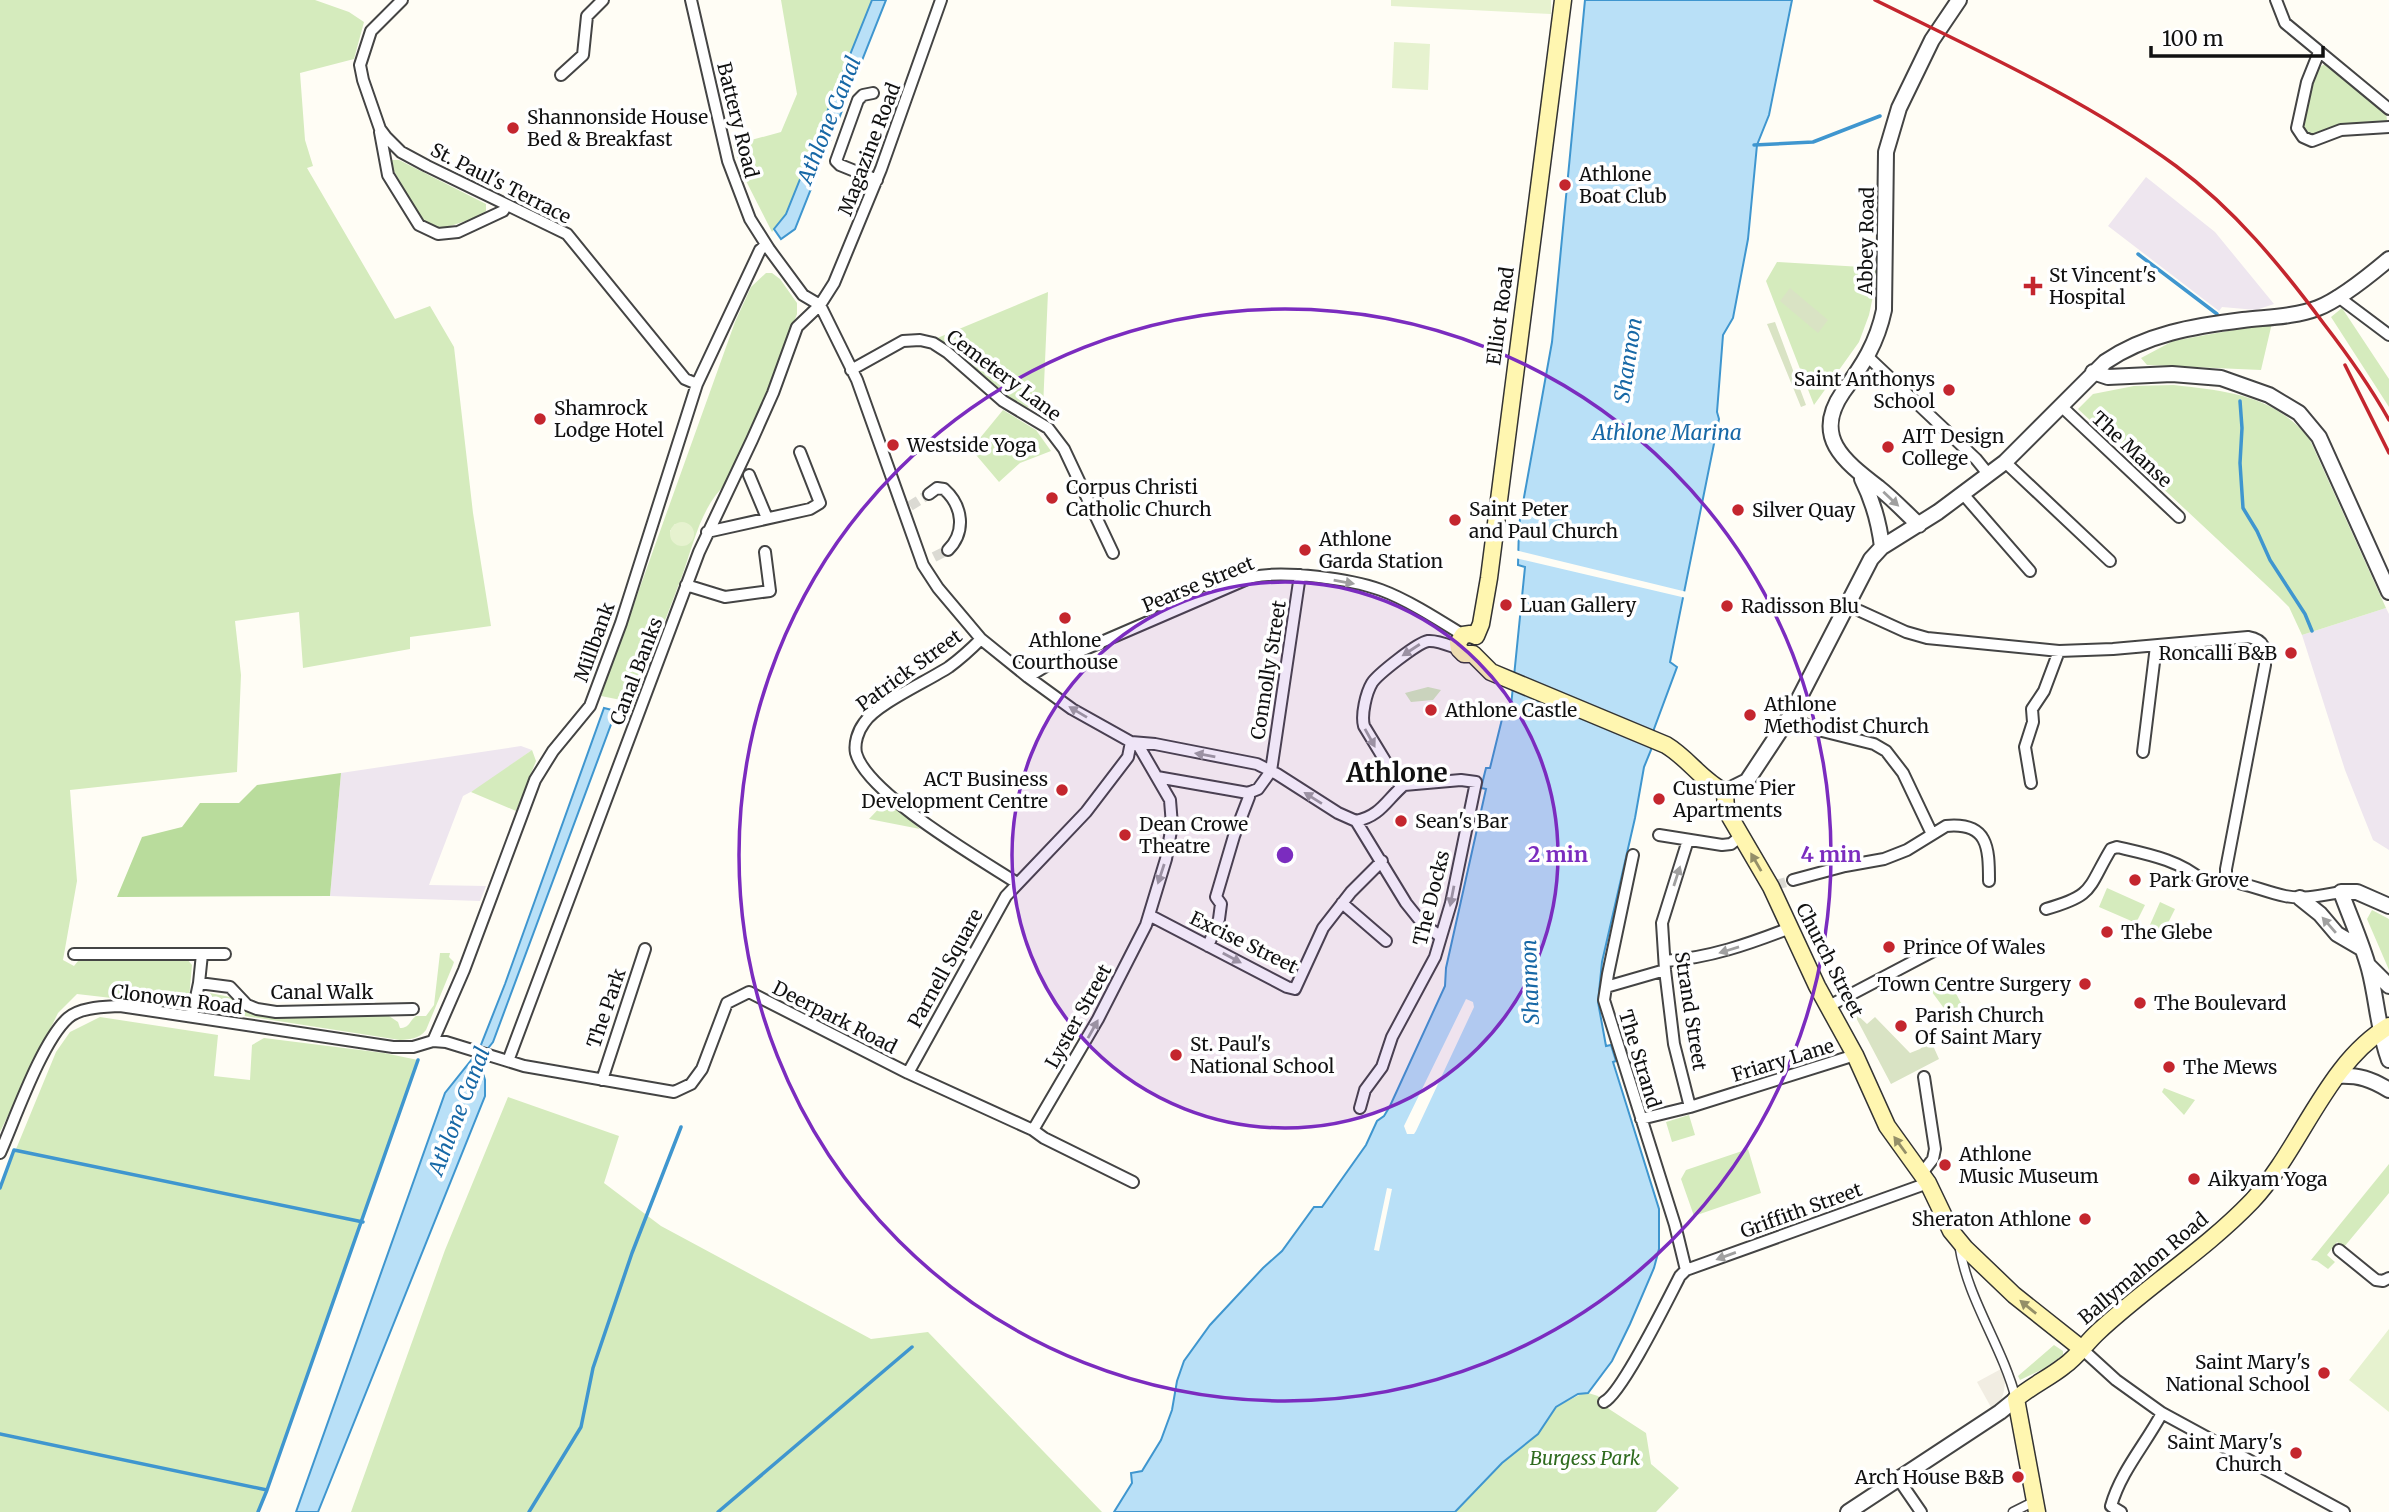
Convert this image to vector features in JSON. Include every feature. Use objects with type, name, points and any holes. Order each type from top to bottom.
[{"type":"main road","name":"Elliot Road","points":[[1468,644],[1487,588],[1563,0]]},
{"type":"main road","points":[[1468,644],[1492,671],[1666,745],[1725,792]]},
{"type":"main road","name":"Church Street","points":[[1725,792],[1726,810],[1773,886],[1817,986],[1855,1055],[1887,1126],[1925,1178],[1951,1231],[2014,1295],[2082,1349]]},
{"type":"main road","name":"Ballymahon Road","points":[[2016,1398],[2031,1385],[2064,1367],[2097,1332],[2216,1235],[2254,1199],[2293,1146],[2338,1076],[2361,1048],[2385,1028]]},
{"type":"main road","points":[[2016,1398],[2035,1507]]},
{"type":"street","name":"St. Paul's Terrace","points":[[402,0],[375,25],[362,56],[363,80],[380,129],[392,144],[407,155],[567,234],[685,379],[697,384]]},
{"type":"street","points":[[561,75],[583,55],[587,16],[603,0]]},
{"type":"street","name":"Battery Road","points":[[691,0],[728,161],[750,219],[803,295],[820,305]]},
{"type":"street","name":"Magazine Road","points":[[820,305],[835,283],[877,180],[942,0]]},
{"type":"street","name":"Abbey Road","points":[[1882,547],[1872,499],[1860,475],[1834,441],[1830,433],[1829,419],[1835,404],[1868,357],[1879,333],[1884,310],[1885,152],[1905,97],[1932,40],[1959,0]]},
{"type":"street","points":[[2277,4],[2285,23],[2389,109]]},
{"type":"street","points":[[2319,52],[2307,82],[2297,128],[2300,134],[2312,141],[2341,130],[2389,127]]},
{"type":"street","points":[[873,93],[863,95],[858,100],[836,160],[840,165],[877,180]]},
{"type":"street","points":[[380,129],[388,175],[419,225],[438,234],[458,232],[503,211],[507,205]]},
{"type":"street","name":"Millbank","points":[[433,1041],[464,970],[535,780],[553,751],[590,706],[625,610],[697,384],[761,250],[767,247]]},
{"type":"street","points":[[1725,792],[1747,781],[1790,716],[1862,574],[1882,547],[1919,525],[2005,462],[2093,372],[2121,351],[2173,331],[2288,315],[2318,308],[2370,275],[2389,259]]},
{"type":"street","points":[[2337,296],[2389,335]]},
{"type":"street","points":[[820,305],[851,370],[884,451],[906,508],[922,562],[938,589],[981,639],[1072,709],[1134,743],[1257,764],[1356,821],[1406,903],[1423,923],[1441,937]]},
{"type":"street","name":"Canal Banks","points":[[502,1060],[707,532],[752,440],[797,327],[820,305]]},
{"type":"street","name":"Cemetery Lane","points":[[851,370],[908,340],[925,340],[947,352],[1003,401],[1038,420],[1055,435],[1113,553]]},
{"type":"street","points":[[1868,357],[1976,459],[1989,475]]},
{"type":"street","points":[[2093,372],[2108,377],[2172,374],[2221,378],[2269,394],[2299,413],[2319,437],[2389,592]]},
{"type":"street","name":"The Manse","points":[[2061,405],[2179,517]]},
{"type":"street","points":[[707,532],[810,509],[820,503],[800,452]]},
{"type":"street","points":[[2005,462],[2110,561]]},
{"type":"street","points":[[748,475],[767,518]]},
{"type":"street","name":"Abbey Road","points":[[1860,475],[1881,489],[1919,525]]},
{"type":"street","points":[[929,494],[937,488],[944,489],[958,511],[960,534],[948,550]]},
{"type":"street","points":[[1963,494],[2030,571]]},
{"type":"street","points":[[686,585],[725,597],[770,591],[765,552]]},
{"type":"street","points":[[922,562],[934,557]]},
{"type":"street","name":"Pearse Street","points":[[1028,677],[1046,666],[1252,577],[1273,574],[1300,575],[1383,591],[1468,644]]},
{"type":"street","name":"Connolly Street","points":[[1271,771],[1300,575]]},
{"type":"street","points":[[1860,611],[1910,634],[1927,638],[2059,651],[2156,646],[2185,641],[2248,637],[2257,639],[2265,648],[2265,665],[2226,880]]},
{"type":"street","name":"Patrick Street","points":[[981,639],[948,667],[871,715],[855,744],[856,755],[891,796],[924,823],[1017,883]]},
{"type":"street","points":[[1356,821],[1367,819],[1391,802],[1401,787],[1364,726],[1362,718],[1372,683],[1399,658],[1424,642],[1468,644]]},
{"type":"street","points":[[2143,752],[2156,646]]},
{"type":"street","points":[[2031,783],[2025,747],[2033,722],[2032,709],[2044,691],[2059,651]]},
{"type":"street","points":[[1790,716],[1814,729],[1870,743],[1886,751],[1903,773],[1932,834]]},
{"type":"street","name":"Lyster Street","points":[[1033,1130],[1098,1019],[1149,915],[1166,859],[1172,825],[1170,800],[1134,743]]},
{"type":"street","name":"Parnell Square","points":[[908,1073],[1006,896],[1061,839],[1112,779],[1128,757],[1134,743]]},
{"type":"street","points":[[1157,777],[1248,793],[1258,789],[1271,771]]},
{"type":"street","name":"The Docks","points":[[1360,1108],[1365,1090],[1382,1067],[1392,1037],[1435,957],[1451,903],[1476,782],[1447,780],[1401,787]]},
{"type":"street","points":[[1209,946],[1219,919],[1221,904],[1216,897],[1249,797],[1248,793]]},
{"type":"street","points":[[1793,880],[1884,859],[1907,850],[1946,826],[1953,825],[1964,826],[1979,833],[1986,841],[1989,881]]},
{"type":"street","points":[[1659,835],[1722,845],[1731,844],[1741,836]]},
{"type":"street","name":"Strand Street","points":[[1688,840],[1662,923],[1674,1044],[1690,1107]]},
{"type":"street","points":[[2046,909],[2073,901],[2086,893],[2111,849],[2118,847],[2192,870],[2203,881],[2226,880],[2300,898],[2357,892],[2389,906]]},
{"type":"street","name":"The Strand","points":[[1633,855],[1606,986],[1606,1011],[1675,1225],[1686,1270]]},
{"type":"street","name":"Excise Street","points":[[1149,915],[1295,989],[1323,928],[1342,903],[1382,861]]},
{"type":"street","points":[[2341,892],[2368,965],[2385,1028],[2389,1060]]},
{"type":"street","points":[[2300,898],[2320,914],[2337,934],[2361,948]]},
{"type":"street","points":[[1342,903],[1386,941]]},
{"type":"street","points":[[1606,986],[1665,966],[1728,950],[1790,928]]},
{"type":"street","points":[[1829,1006],[1941,947]]},
{"type":"street","name":"The Park","points":[[602,1080],[645,948]]},
{"type":"street","points":[[74,954],[225,954]]},
{"type":"street","points":[[192,1016],[202,954]]},
{"type":"street","points":[[2368,965],[2389,986]]},
{"type":"street","name":"Canal Walk","points":[[199,983],[230,987],[247,1005],[276,1012],[413,1009]]},
{"type":"street","name":"Deerpark Road","points":[[433,1041],[446,1042],[502,1060],[674,1092],[691,1084],[702,1069],[727,1003],[749,992],[908,1073],[1033,1130],[1133,1182]]},
{"type":"street","name":"Clonown Road","points":[[0,1153],[47,1046],[69,1017],[91,1008],[120,1006],[393,1047],[413,1047],[433,1041]]},
{"type":"street","name":"Friary Lane","points":[[1641,1119],[1690,1107],[1855,1055]]},
{"type":"street","points":[[2338,1076],[2372,1079],[2389,1090]]},
{"type":"street","points":[[1924,1077],[1935,1149],[1925,1178]]},
{"type":"street","name":"Griffith Street","points":[[1686,1270],[1925,1178]]},
{"type":"street","points":[[1848,1512],[2000,1412],[2016,1398],[1962,1264],[1959,1239]]},
{"type":"street","points":[[2339,1250],[2376,1279],[2383,1281],[2389,1278]]},
{"type":"street","points":[[1604,1402],[1623,1380],[1680,1276],[1686,1270]]},
{"type":"street","points":[[2082,1349],[2116,1381],[2162,1413],[2344,1512]]},
{"type":"street","points":[[2121,1512],[2111,1506],[2118,1482],[2148,1440],[2162,1413]]},
{"type":"street","points":[[1899,1480],[1921,1512]]},
{"type":"street","points":[[2013,1512],[2035,1507]]},
{"type":"shaded area","points":[[2146,177],[2215,232],[2274,304],[2256,310],[2222,307],[2219,311],[2108,226]]},
{"type":"shaded area","points":[[2386,608],[2389,614],[2389,850],[2373,840],[2345,770],[2302,635]]},
{"type":"shaded area","points":[[521,746],[532,750],[463,796],[429,885],[486,886],[480,901],[330,896],[341,773]]},
{"type":"shaded area","points":[[2001,1369],[2005,1382],[2004,1391],[2001,1401],[1992,1409],[1977,1382]]},
{"type":"green space","points":[[0,0],[315,0],[349,12],[364,22],[354,59],[300,73],[305,140],[313,166],[307,168],[395,319],[430,306],[454,347],[473,513],[491,626],[410,637],[410,649],[303,668],[299,612],[235,621],[241,675],[237,772],[70,790],[77,881],[63,960],[74,966],[84,959],[187,959],[192,965],[189,998],[181,1006],[77,994],[58,1013],[0,1132]]},
{"type":"green space","points":[[781,0],[872,0],[786,214],[772,232],[744,177],[733,145],[781,132],[797,94]]},
{"type":"green space","points":[[1391,0],[1551,0],[1551,14],[1391,6]]},
{"type":"green space","points":[[1394,42],[1430,44],[1428,90],[1392,88]]},
{"type":"green space","points":[[2325,64],[2386,113],[2387,120],[2383,123],[2345,124],[2316,135],[2305,131],[2302,124],[2308,90],[2314,74]]},
{"type":"green space","points":[[392,160],[399,160],[486,204],[486,211],[478,217],[441,229],[427,225],[390,164]]},
{"type":"green space","points":[[1777,262],[1879,268],[1869,315],[1859,342],[1814,405],[1766,281]]},
{"type":"green space","points":[[766,273],[772,273],[780,279],[797,303],[797,314],[759,414],[726,484],[717,493],[704,515],[664,624],[631,702],[601,696],[735,322],[751,287]],"holes":[[[675,524],[692,529],[693,538],[678,545],[670,531]]]},
{"type":"green space","points":[[1790,288],[1828,320],[1818,333],[1780,301]]},
{"type":"green space","points":[[1048,292],[1043,408],[1020,407],[935,339]]},
{"type":"green space","points":[[2342,308],[2389,379],[2389,407],[2331,317]]},
{"type":"green space","points":[[1775,322],[1806,405],[1801,407],[1767,324]]},
{"type":"green space","points":[[2272,323],[2261,370],[2147,365],[2141,358],[2173,341]]},
{"type":"green space","points":[[2174,385],[2249,398],[2282,413],[2297,425],[2310,440],[2386,608],[2302,635],[2289,607],[2078,409],[2093,394],[2134,386]]},
{"type":"green space","points":[[1003,410],[1036,430],[1051,451],[1020,463],[999,482],[971,449]]},
{"type":"green space","points":[[682,522],[690,526],[694,534],[690,542],[682,546],[674,542],[670,534],[674,526]]},
{"type":"green space","points":[[1428,687],[1441,690],[1433,700],[1411,702],[1405,693]]},
{"type":"green space","points":[[532,750],[536,761],[516,811],[471,792]]},
{"type":"green space","points":[[341,773],[330,896],[117,897],[142,837],[182,827],[200,803],[239,803],[257,785]]},
{"type":"green space","points":[[887,800],[920,829],[869,819]]},
{"type":"green space","points":[[2107,888],[2145,905],[2136,923],[2099,907]]},
{"type":"green space","points":[[2160,902],[2175,909],[2165,929],[2158,931],[2149,927]]},
{"type":"green space","points":[[2372,910],[2389,919],[2389,970],[2367,919]]},
{"type":"green space","points":[[440,953],[450,953],[453,965],[426,1030],[411,1039],[400,1040],[213,1011],[206,1002],[210,993],[230,997],[235,1001],[237,999],[253,1014],[262,1016],[389,1016],[403,1028],[416,1016],[426,1016],[434,1005]]},
{"type":"green space","points":[[1946,974],[1964,1009],[1952,1019],[1926,984]]},
{"type":"green space","points":[[1852,1010],[1867,1024],[1875,1017],[1910,1053],[1920,1049],[1930,1039],[1939,1059],[1891,1084]]},
{"type":"green space","points":[[100,1017],[218,1035],[214,1076],[250,1080],[252,1045],[264,1038],[384,1053],[418,1060],[258,1512],[0,1512],[0,1188],[56,1052],[70,1032]]},
{"type":"green space","points":[[1978,1031],[1981,1048],[1946,1046],[1961,1037],[1969,1038]]},
{"type":"green space","points":[[2164,1088],[2195,1100],[2184,1115],[2162,1092]]},
{"type":"green space","points":[[508,1097],[619,1136],[604,1183],[661,1226],[871,1339],[928,1332],[1102,1512],[351,1512],[445,1250]]},
{"type":"green space","points":[[1689,1115],[1695,1135],[1672,1142],[1666,1122]]},
{"type":"green space","points":[[1748,1149],[1761,1193],[1694,1216],[1681,1179],[1686,1170]]},
{"type":"green space","points":[[2389,1164],[2389,1193],[2344,1247],[2337,1242],[2327,1255],[2335,1262],[2328,1269],[2311,1260]]},
{"type":"green space","points":[[2389,1329],[2389,1412],[2349,1380]]},
{"type":"green space","points":[[2054,1345],[2063,1351],[2063,1355],[2045,1368],[2020,1380],[2018,1376]]},
{"type":"green space","name":"Burgess Park","points":[[1585,1392],[1598,1396],[1609,1409],[1646,1433],[1651,1464],[1679,1488],[1656,1512],[1455,1512],[1502,1463],[1538,1434],[1556,1407]]},
{"type":"water","name":"Athlone Canal","points":[[872,0],[886,0],[795,229],[781,239],[774,229],[786,214]]},
{"type":"water","points":[[1585,0],[1792,0],[1769,115],[1757,145],[1748,239],[1733,318],[1723,335],[1717,412],[1719,419],[1670,662],[1677,667],[1654,729],[1651,750],[1644,767],[1602,962],[1598,1002],[1606,1046],[1611,1045],[1616,1061],[1613,1062],[1659,1209],[1659,1249],[1654,1268],[1612,1361],[1588,1393],[1578,1394],[1556,1407],[1538,1434],[1502,1463],[1455,1512],[1114,1512],[1132,1483],[1131,1473],[1142,1471],[1161,1440],[1172,1410],[1184,1361],[1210,1325],[1282,1251],[1314,1207],[1322,1207],[1366,1145],[1377,1121],[1390,1106],[1445,986],[1446,968],[1486,789],[1481,788],[1486,768],[1490,768],[1503,715],[1511,706],[1525,567],[1518,565],[1519,525],[1552,342]]},
{"type":"water","points":[[604,708],[616,711],[493,1042],[485,1052],[479,1050],[505,984]]},
{"type":"water","name":"Athlone Canal","points":[[473,1058],[479,1060],[485,1080],[485,1096],[318,1512],[296,1512],[445,1093]]},
{"type":"pier","points":[[1515,550],[1687,592],[1686,598],[1515,558]]},
{"type":"pier","points":[[1466,999],[1473,1002],[1474,1007],[1416,1131],[1414,1134],[1407,1134],[1404,1126]]},
{"type":"pier","points":[[1387,1188],[1392,1189],[1379,1251],[1374,1250]]},
{"type":"waterway","points":[[1754,145],[1813,142],[1880,116]]},
{"type":"waterway","points":[[2138,254],[2217,314]]},
{"type":"waterway","points":[[2240,401],[2243,508],[2270,560],[2305,614],[2312,631]]},
{"type":"waterway","points":[[267,1490],[418,1060]]},
{"type":"waterway","points":[[529,1512],[581,1427],[593,1368],[632,1253],[681,1127]]},
{"type":"waterway","points":[[0,1188],[14,1150],[363,1222]]},
{"type":"waterway","points":[[718,1512],[912,1347]]},
{"type":"waterway","points":[[0,1434],[267,1490],[258,1512]]},
{"type":"tunnel","points":[[910,506],[929,494]]},
{"type":"tunnel","points":[[934,557],[948,550]]},
{"type":"tunnel","points":[[1776,885],[1793,880]]},
{"type":"railway","points":[[1875,0],[2067,97],[2141,141],[2197,183],[2256,239],[2291,281],[2350,359],[2389,420]]},
{"type":"railway","points":[[2345,365],[2389,453]]},
{"type":"place","name":"Shannonside House Bed & Breakfast","points":[[513,128]]},
{"type":"place","name":"Athlone Boat Club","points":[[1565,185]]},
{"type":"place","name":"St Vincent's Hospital","points":[[2033,286]]},
{"type":"place","name":"Saint Anthonys School","points":[[1949,390]]},
{"type":"place","name":"Shamrock Lodge Hotel","points":[[540,419]]},
{"type":"place","name":"Westside Yoga","points":[[893,445]]},
{"type":"place","name":"AIT Design College","points":[[1888,447]]},
{"type":"place","name":"Corpus Christi Catholic Church","points":[[1052,498]]},
{"type":"place","name":"Silver Quay","points":[[1738,510]]},
{"type":"place","name":"Saint Peter and Paul Church","points":[[1455,520]]},
{"type":"place","name":"Athlone Garda Station","points":[[1305,550]]},
{"type":"place","name":"Luan Gallery","points":[[1506,605]]},
{"type":"place","name":"Radisson Blu","points":[[1727,606]]},
{"type":"place","name":"Athlone Courthouse","points":[[1065,618]]},
{"type":"place","name":"Roncalli B&B","points":[[2291,653]]},
{"type":"place","name":"Athlone Castle","points":[[1431,710]]},
{"type":"place","name":"Athlone Methodist Church","points":[[1750,715]]},
{"type":"place","name":"ACT Business Development Centre","points":[[1062,790]]},
{"type":"place","name":"Custume Pier Apartments","points":[[1659,799]]},
{"type":"place","name":"Sean's Bar","points":[[1401,821]]},
{"type":"place","name":"Dean Crowe Theatre","points":[[1125,835]]},
{"type":"place","name":"Park Grove","points":[[2135,880]]},
{"type":"place","name":"The Glebe","points":[[2107,932]]},
{"type":"place","name":"Prince Of Wales","points":[[1889,947]]},
{"type":"place","name":"Town Centre Surgery","points":[[2085,984]]},
{"type":"place","name":"The Boulevard","points":[[2140,1003]]},
{"type":"place","name":"Parish Church Of Saint Mary","points":[[1901,1026]]},
{"type":"place","name":"St. Paul's National School","points":[[1176,1055]]},
{"type":"place","name":"The Mews","points":[[2169,1067]]},
{"type":"place","name":"Athlone Music Museum","points":[[1945,1165]]},
{"type":"place","name":"Aikyam Yoga","points":[[2194,1179]]},
{"type":"place","name":"Sheraton Athlone","points":[[2085,1219]]},
{"type":"place","name":"Saint Mary's National School","points":[[2324,1373]]},
{"type":"place","name":"Saint Mary's Church","points":[[2296,1453]]},
{"type":"place","name":"Arch House B&B","points":[[2018,1477]]},
{"type":"district","name":"Athlone","points":[[1397,772]]},
{"type":"water label","name":"Shannon","points":[[1628,360]]},
{"type":"water label","name":"Athlone Marina","points":[[1667,432]]},
{"type":"water label","name":"Shannon","points":[[1530,982]]}]
